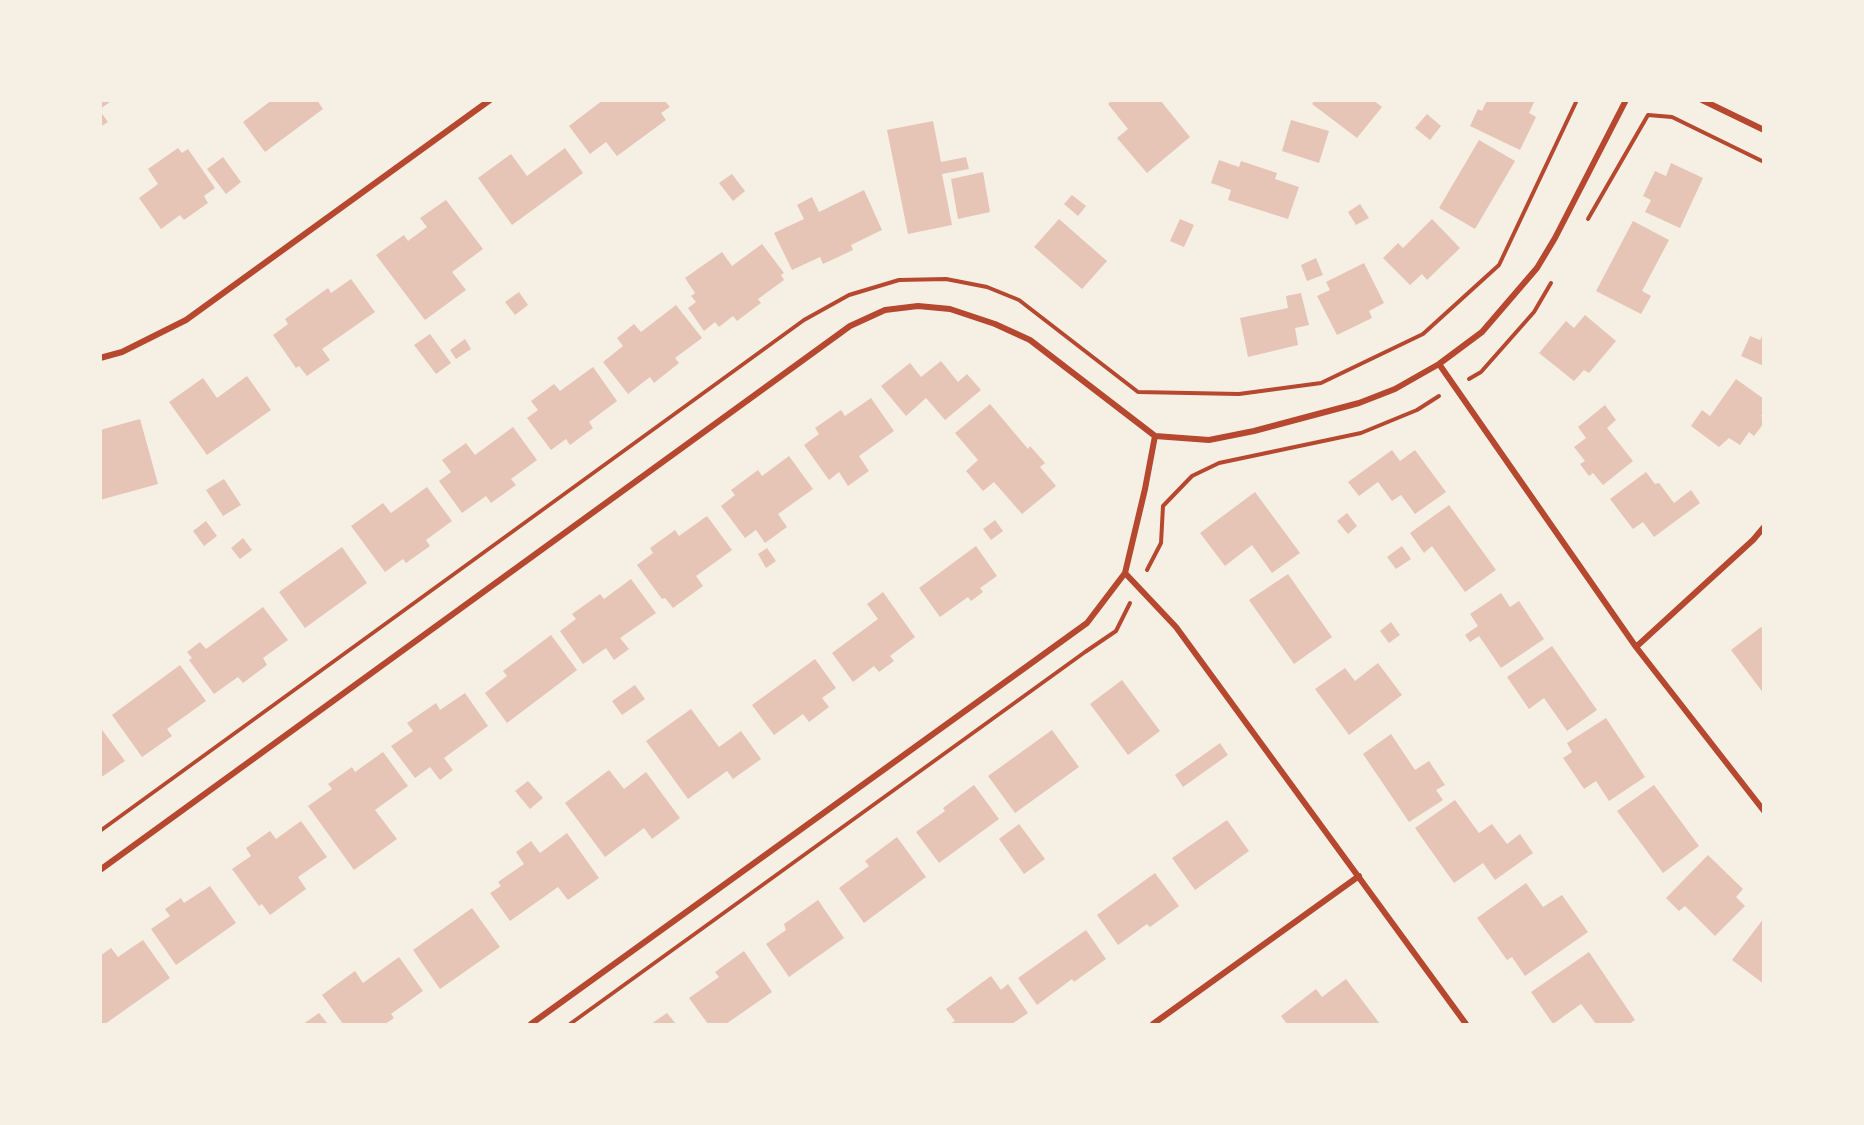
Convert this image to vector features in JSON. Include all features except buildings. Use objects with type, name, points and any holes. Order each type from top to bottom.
[{"type":"street","points":[[100,358],[122,352],[186,320],[490,100]]},
{"type":"street","points":[[100,870],[850,326],[885,310],[918,306],[950,309],[995,324],[1030,340],[1155,436],[1209,440],[1254,431],[1359,403],[1395,389],[1439,364],[1482,332],[1538,268],[1626,100]]},
{"type":"street","points":[[1702,100],[1764,130]]},
{"type":"street","points":[[1439,364],[1636,647],[1764,811]]},
{"type":"street","points":[[531,1024],[1087,623],[1125,573],[1155,436]]},
{"type":"street","points":[[1636,647],[1753,540],[1764,527]]},
{"type":"street","points":[[1125,573],[1176,627],[1466,1024]]},
{"type":"street","points":[[1153,1024],[1359,876]]},
{"type":"path","points":[[100,831],[804,320],[849,295],[899,280],[946,279],[987,288],[1019,300],[1138,392],[1239,394],[1321,382],[1423,334],[1499,266],[1577,100]]},
{"type":"path","points":[[1582,229],[1648,115],[1672,117],[1764,162]]},
{"type":"path","points":[[570,1024],[1116,631],[1161,543],[1163,506],[1192,476],[1219,463],[1361,433],[1417,410],[1481,372],[1534,312],[1552,281]]}]
